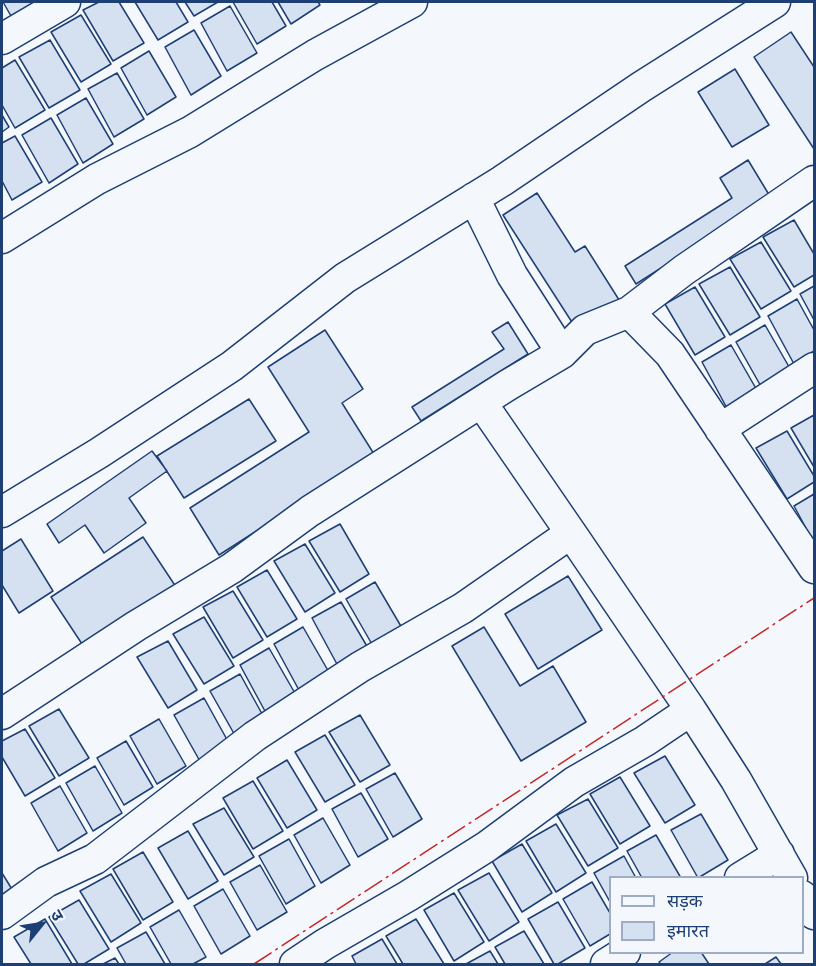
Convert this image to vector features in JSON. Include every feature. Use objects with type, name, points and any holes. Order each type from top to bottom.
[{"type":"street","points":[[2,39],[65,2]]},
{"type":"street","points":[[2,238],[97,179],[190,132],[315,55],[377,10],[412,2]]},
{"type":"street","points":[[2,512],[99,453],[223,372],[345,278],[474,198],[775,2]]},
{"type":"street","points":[[2,714],[136,626],[232,568],[310,511],[562,353],[585,330],[629,312],[703,257],[814,181]]},
{"type":"street","points":[[474,198],[512,275],[562,353]]},
{"type":"street","points":[[629,312],[670,354],[814,568]]},
{"type":"street","points":[[720,429],[814,368]]},
{"type":"street","points":[[481,402],[691,710],[736,780],[786,866],[748,876]]},
{"type":"street","points":[[2,914],[46,882],[94,859],[255,736],[360,667],[463,608],[571,533]]},
{"type":"street","points":[[295,964],[486,847],[574,782],[645,741],[691,710]]},
{"type":"street","points":[[804,900],[814,914]]},
{"type":"street","points":[[606,964],[622,954]]},
{"type":"building","points":[[3,2],[35,2],[11,16]]},
{"type":"building","points":[[99,2],[119,2],[144,43],[113,61],[83,10]]},
{"type":"building","points":[[135,2],[176,2],[188,22],[158,40]]},
{"type":"building","points":[[185,2],[218,2],[194,16]]},
{"type":"building","points":[[233,2],[272,2],[286,26],[257,44]]},
{"type":"building","points":[[278,2],[318,2],[320,5],[291,24]]},
{"type":"building","points":[[230,6],[257,53],[227,71],[201,23]]},
{"type":"building","points":[[81,15],[111,64],[81,82],[51,32]]},
{"type":"building","points":[[194,30],[221,76],[191,95],[165,47]]},
{"type":"building","points":[[791,32],[814,67],[814,149],[754,57]]},
{"type":"building","points":[[50,40],[80,90],[49,108],[19,57]]},
{"type":"building","points":[[149,51],[176,97],[147,115],[121,68]]},
{"type":"building","points":[[15,60],[45,110],[15,128],[2,105],[2,68]]},
{"type":"building","points":[[735,69],[769,125],[732,147],[698,92]]},
{"type":"building","points":[[117,73],[144,119],[114,137],[88,89]]},
{"type":"building","points":[[86,98],[113,144],[83,163],[57,115]]},
{"type":"building","points":[[2,115],[9,127],[2,132]]},
{"type":"building","points":[[51,118],[78,164],[49,183],[22,135]]},
{"type":"building","points":[[15,136],[42,182],[12,200],[2,181],[2,143]]},
{"type":"building","points":[[748,160],[771,198],[636,284],[625,266],[732,198],[720,178]]},
{"type":"building","points":[[537,193],[575,252],[585,246],[621,303],[577,330],[503,215]]},
{"type":"building","points":[[794,220],[814,254],[814,275],[794,287],[763,237]]},
{"type":"building","points":[[761,242],[791,291],[761,309],[730,259]]},
{"type":"building","points":[[730,267],[760,317],[730,335],[699,284]]},
{"type":"building","points":[[814,286],[814,320],[800,294]]},
{"type":"building","points":[[695,287],[725,337],[695,355],[665,304]]},
{"type":"building","points":[[797,299],[814,330],[814,351],[794,364],[768,316]]},
{"type":"building","points":[[508,322],[528,354],[421,421],[412,407],[504,349],[492,332]]},
{"type":"building","points":[[765,325],[792,372],[763,390],[736,342]]},
{"type":"building","points":[[325,330],[363,389],[342,403],[379,462],[344,475],[219,555],[190,508],[309,432],[268,367]]},
{"type":"building","points":[[731,345],[758,392],[728,410],[702,362]]},
{"type":"building","points":[[249,399],[276,441],[184,498],[157,456]]},
{"type":"building","points":[[814,415],[814,467],[791,428]]},
{"type":"building","points":[[787,431],[814,476],[814,482],[787,499],[756,448]]},
{"type":"building","points":[[152,451],[167,471],[129,498],[146,523],[104,553],[85,525],[59,543],[47,524]]},
{"type":"building","points":[[814,494],[814,543],[794,506]]},
{"type":"building","points":[[340,524],[369,574],[340,592],[309,541]]},
{"type":"building","points":[[143,537],[176,587],[86,650],[51,597]]},
{"type":"building","points":[[21,539],[53,591],[19,613],[2,585],[2,551]]},
{"type":"building","points":[[305,544],[335,593],[305,612],[274,561]]},
{"type":"building","points":[[267,570],[297,619],[267,637],[237,587]]},
{"type":"building","points":[[568,576],[602,630],[538,669],[505,614]]},
{"type":"building","points":[[375,582],[402,628],[373,646],[346,599]]},
{"type":"building","points":[[233,591],[263,640],[233,658],[203,607]]},
{"type":"building","points":[[341,602],[368,648],[338,666],[312,618]]},
{"type":"building","points":[[204,617],[234,666],[204,684],[173,634]]},
{"type":"building","points":[[303,627],[330,674],[300,692],[274,644]]},
{"type":"building","points":[[484,627],[520,686],[553,666],[586,722],[521,761],[452,646]]},
{"type":"building","points":[[168,641],[197,690],[168,708],[137,657]]},
{"type":"building","points":[[269,648],[296,695],[266,713],[240,665]]},
{"type":"building","points":[[240,674],[266,721],[237,739],[210,691]]},
{"type":"building","points":[[204,698],[230,745],[201,763],[174,715]]},
{"type":"building","points":[[59,709],[89,758],[59,776],[29,726]]},
{"type":"building","points":[[360,715],[390,765],[360,782],[329,732]]},
{"type":"building","points":[[159,719],[186,766],[157,784],[130,736]]},
{"type":"building","points":[[25,729],[55,778],[25,796],[2,757],[2,741]]},
{"type":"building","points":[[325,735],[355,785],[325,802],[295,752]]},
{"type":"building","points":[[126,741],[153,787],[124,805],[97,758]]},
{"type":"building","points":[[665,756],[695,805],[665,823],[634,773]]},
{"type":"building","points":[[287,760],[317,810],[287,828],[257,778]]},
{"type":"building","points":[[95,766],[122,813],[93,831],[66,783]]},
{"type":"building","points":[[395,773],[422,819],[393,837],[366,789]]},
{"type":"building","points":[[620,777],[650,826],[620,844],[590,794]]},
{"type":"building","points":[[253,781],[283,831],[253,849],[223,798]]},
{"type":"building","points":[[60,786],[87,833],[58,851],[31,803]]},
{"type":"building","points":[[361,793],[388,839],[358,857],[332,809]]},
{"type":"building","points":[[588,799],[618,848],[588,866],[557,815]]},
{"type":"building","points":[[224,808],[254,857],[224,875],[193,824]]},
{"type":"building","points":[[701,814],[728,860],[701,876],[697,876],[671,830]]},
{"type":"building","points":[[323,818],[350,865],[321,883],[294,835]]},
{"type":"building","points":[[556,824],[586,873],[556,892],[526,841]]},
{"type":"building","points":[[188,831],[218,881],[188,899],[158,848]]},
{"type":"building","points":[[656,835],[680,876],[641,876],[627,851]]},
{"type":"building","points":[[289,839],[315,886],[286,904],[259,856]]},
{"type":"building","points":[[522,844],[552,893],[522,912],[492,861]]},
{"type":"building","points":[[143,852],[173,902],[143,920],[113,869]]},
{"type":"building","points":[[624,856],[635,876],[609,876],[609,900],[594,873]]},
{"type":"building","points":[[260,865],[287,912],[257,930],[230,882]]},
{"type":"building","points":[[2,873],[18,899],[2,910]]},
{"type":"building","points":[[489,873],[519,922],[489,941],[458,890]]},
{"type":"building","points":[[111,874],[141,923],[111,942],[80,891]]},
{"type":"building","points":[[592,882],[609,911],[609,935],[590,946],[563,899]]},
{"type":"building","points":[[223,889],[250,936],[221,954],[194,906]]},
{"type":"building","points":[[454,893],[484,942],[454,961],[424,910]]},
{"type":"building","points":[[79,900],[109,949],[84,964],[78,964],[49,917]]},
{"type":"building","points":[[558,902],[585,948],[558,964],[554,964],[528,919]]},
{"type":"building","points":[[179,910],[206,957],[193,964],[171,964],[150,927]]},
{"type":"building","points":[[45,919],[72,964],[31,964],[14,937]]},
{"type":"building","points":[[416,919],[444,964],[403,964],[386,936]]},
{"type":"building","points":[[524,931],[544,964],[505,964],[495,947]]},
{"type":"building","points":[[146,932],[165,964],[126,964],[117,948]]},
{"type":"building","points":[[382,939],[397,964],[356,964],[352,956]]},
{"type":"building","points":[[490,951],[498,964],[466,964]]},
{"type":"building","points":[[670,954],[702,954],[709,964],[661,964],[659,962]]},
{"type":"building","points":[[776,957],[781,964],[765,964]]},
{"type":"building","points":[[115,958],[119,964],[103,964]]},
{"type":"power","points":[[254,964],[814,598]]}]
